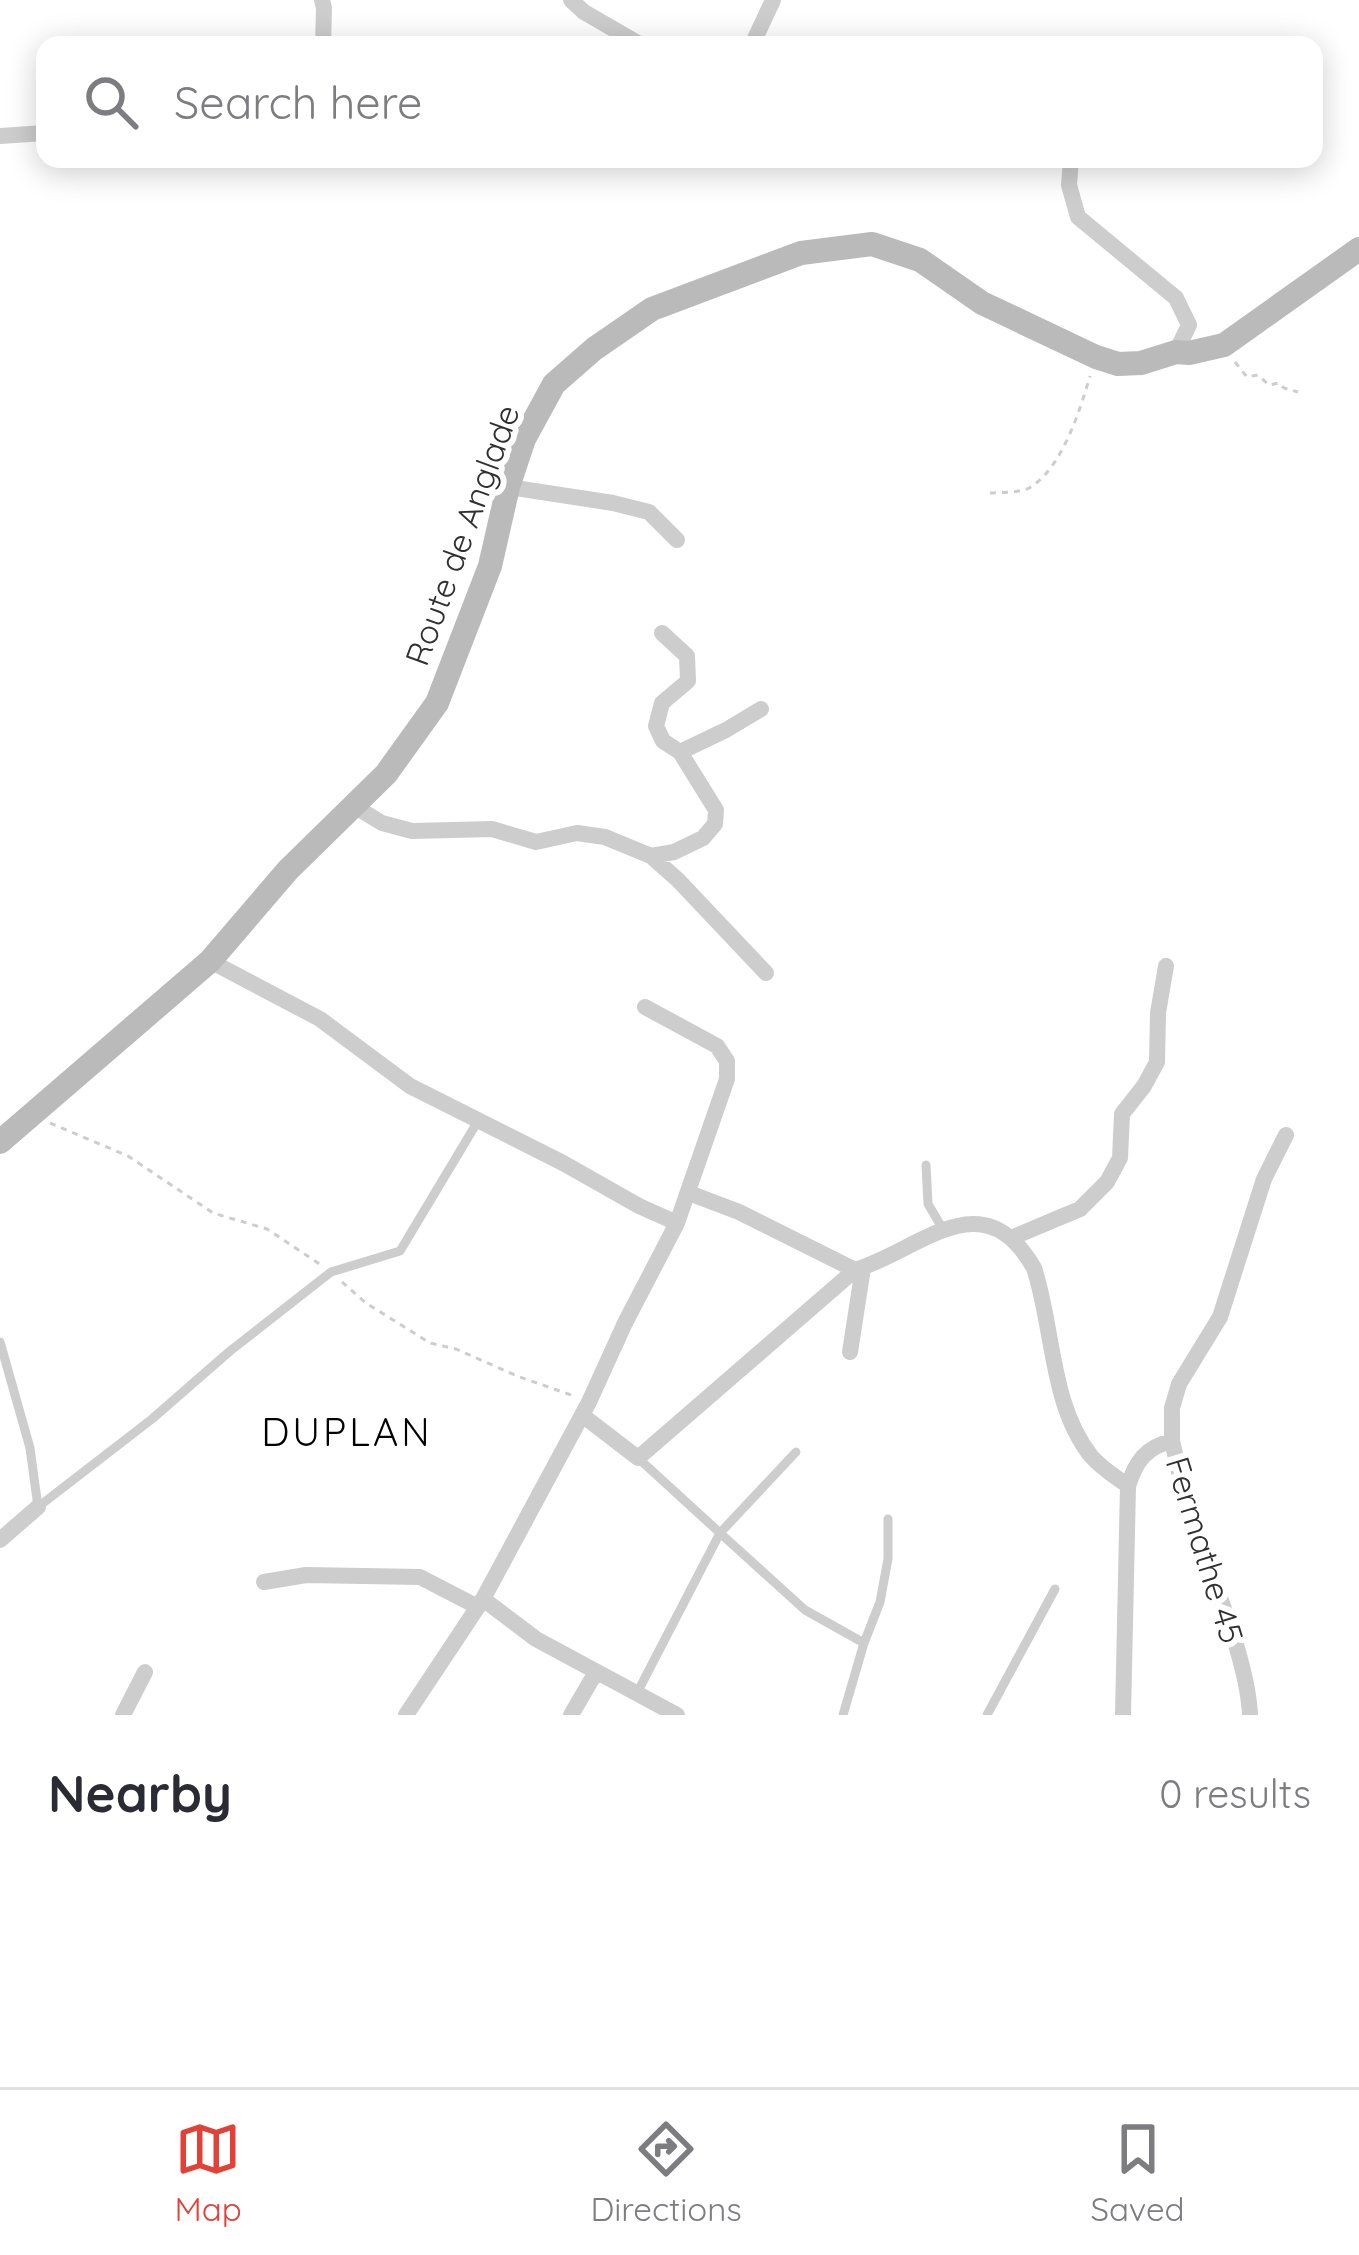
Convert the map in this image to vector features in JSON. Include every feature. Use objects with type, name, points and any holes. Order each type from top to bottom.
[{"type":"street","points":[[322,0],[322,36]]},
{"type":"street","points":[[571,0],[625,36]]},
{"type":"street","points":[[756,36],[773,0]]},
{"type":"street","points":[[0,136],[36,134]]},
{"type":"street","points":[[1070,168],[1069,185],[1078,217],[1176,298],[1189,325],[1176,352]]},
{"type":"street","name":"Route de Anglade","points":[[0,1142],[210,961],[289,870],[386,773],[437,703],[490,566],[524,439],[554,384],[652,309],[801,253],[872,244],[920,260],[982,303],[1096,357],[1118,364],[1141,363],[1176,352],[1224,346],[1359,249]]},
{"type":"street","points":[[508,487],[649,512],[677,540]]},
{"type":"street","points":[[651,856],[674,852],[703,838],[715,824],[716,809],[680,752],[663,741],[656,726],[662,703],[688,681],[687,656],[662,633]]},
{"type":"street","points":[[680,752],[761,709]]},
{"type":"street","points":[[354,806],[382,823],[412,831],[492,830],[536,842],[578,832],[605,837],[651,856],[766,974]]},
{"type":"street","points":[[210,961],[320,1019],[410,1086],[676,1222]]},
{"type":"street","points":[[586,1408],[638,1458],[859,1269],[973,1221],[1011,1238],[1080,1209],[1107,1182],[1120,1158],[1122,1114],[1157,1062],[1158,1013],[1166,967]]},
{"type":"street","points":[[406,1715],[481,1603],[586,1408],[689,1193],[727,1079],[727,1061],[717,1046],[645,1006]]},
{"type":"street","points":[[1172,1441],[1172,1408],[1179,1384],[1220,1317],[1264,1179],[1286,1135]]},
{"type":"street","points":[[689,1193],[859,1269]]},
{"type":"street","name":"Fermathe 45","points":[[1011,1238],[1034,1268],[1063,1399],[1075,1432],[1094,1460],[1128,1486],[1136,1462],[1158,1444],[1172,1441],[1189,1514],[1211,1569],[1250,1700],[1250,1715]]},
{"type":"street","points":[[850,1352],[859,1269]]},
{"type":"street","points":[[1123,1715],[1128,1486]]},
{"type":"street","points":[[0,1540],[38,1507]]},
{"type":"street","points":[[264,1582],[306,1575],[420,1577],[481,1603],[668,1713]]},
{"type":"street","points":[[123,1715],[145,1672]]},
{"type":"street","points":[[571,1715],[596,1672]]},
{"type":"lane","points":[[0,1342],[30,1448],[38,1507],[331,1272],[400,1251],[478,1121]]},
{"type":"lane","points":[[926,1165],[928,1204],[944,1231]]},
{"type":"lane","points":[[637,1693],[720,1533],[796,1452]]},
{"type":"lane","points":[[638,1458],[805,1610],[864,1643]]},
{"type":"lane","points":[[843,1715],[880,1602],[888,1559],[888,1519]]},
{"type":"lane","points":[[987,1715],[1055,1589]]},
{"type":"path","points":[[1224,346],[1243,375],[1258,375],[1269,385],[1279,383],[1298,392]]},
{"type":"path","points":[[990,493],[1026,490],[1044,476],[1066,443],[1096,357]]},
{"type":"path","points":[[32,1115],[128,1156],[213,1213],[267,1228],[366,1303],[430,1343],[456,1349],[586,1408]]},
{"type":"district","name":"DUPLAN","points":[[347,1432]]}]
